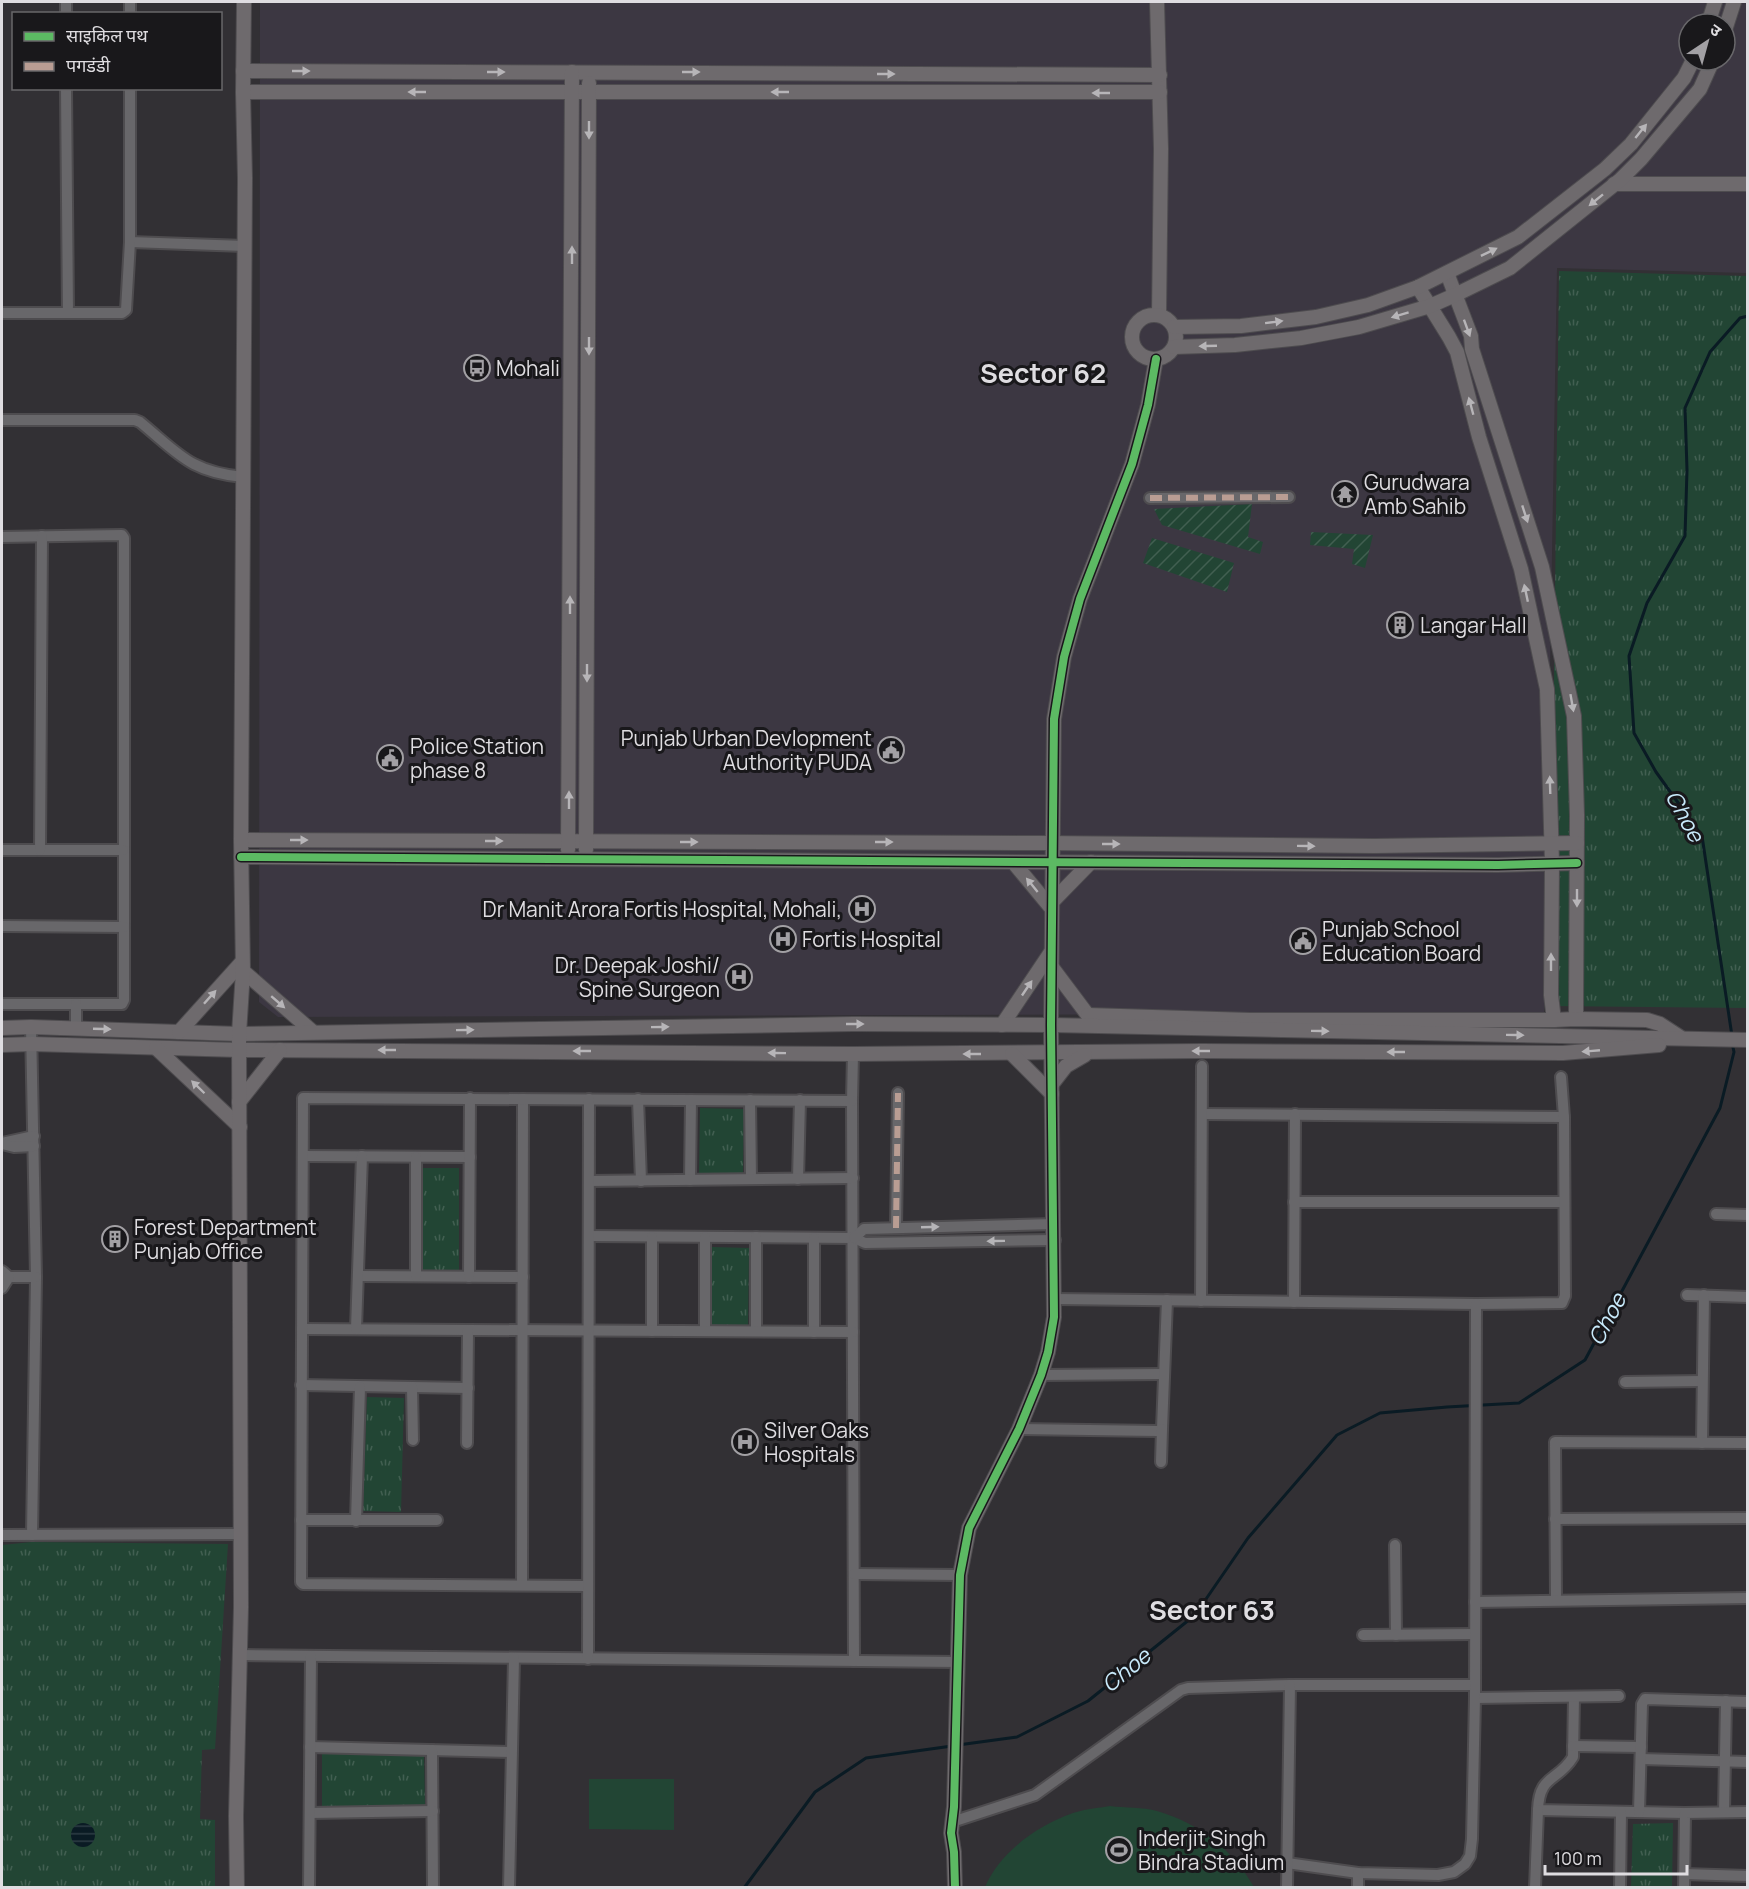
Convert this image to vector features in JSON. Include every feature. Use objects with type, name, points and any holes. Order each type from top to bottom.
[{"type":"street","points":[[237,1887],[236,1816],[241,1534],[239,1034],[242,967],[244,2]]},
{"type":"street","points":[[1157,2],[1160,75],[1159,315]]},
{"type":"street","points":[[243,71],[1160,75]]},
{"type":"street","points":[[568,859],[572,72]]},
{"type":"street","points":[[586,859],[589,72]]},
{"type":"street","points":[[1174,327],[1242,326],[1316,317],[1368,305],[1418,287],[1447,273],[1518,237],[1605,169],[1637,136],[1687,72]]},
{"type":"street","points":[[1174,347],[1235,345],[1301,338],[1359,327],[1430,306],[1510,268],[1614,184],[1641,159],[1701,89],[1708,72]]},
{"type":"street","points":[[802,73],[805,92]]},
{"type":"street","points":[[66,90],[68,313]]},
{"type":"street","points":[[2,313],[122,313],[126,310],[130,242],[130,90]]},
{"type":"street","points":[[243,92],[1160,92]]},
{"type":"street","points":[[1614,184],[1748,184]]},
{"type":"street","points":[[130,242],[245,246]]},
{"type":"street","points":[[1447,273],[1471,336],[1472,349],[1542,567],[1574,716],[1577,843],[1576,1018]]},
{"type":"street","points":[[1418,287],[1456,352],[1479,438],[1521,569],[1548,700],[1552,844],[1551,994],[1554,1020]]},
{"type":"street","points":[[572,313],[589,313]]},
{"type":"street","points":[[1159,315],[1166,318],[1174,327],[1176,338],[1174,347],[1165,357],[1156,359],[1143,356],[1138,352],[1132,339],[1132,332],[1139,320],[1159,315]]},
{"type":"street","points":[[955,1887],[951,1833],[954,1807],[960,1575],[969,1528],[1019,1429],[1041,1375],[1052,1335],[1055,1299],[1051,1025],[1054,719],[1064,657],[1080,599],[1132,464],[1148,405],[1156,359]]},
{"type":"street","points":[[2,420],[135,420],[195,466],[211,473],[243,477]]},
{"type":"street","points":[[571,442],[588,442]]},
{"type":"street","points":[[1150,498],[1289,497]]},
{"type":"street","points":[[2,537],[122,535],[124,538],[124,1000],[122,1004],[2,1004]]},
{"type":"street","points":[[40,850],[42,536]]},
{"type":"street","points":[[569,712],[587,711]]},
{"type":"street","points":[[241,840],[1374,846],[1577,843]]},
{"type":"street","points":[[1246,845],[1246,862]]},
{"type":"street","points":[[1498,845],[1498,865]]},
{"type":"street","points":[[1374,846],[1374,863]]},
{"type":"street","points":[[2,850],[123,850]]},
{"type":"street","points":[[241,856],[1498,865],[1576,863]]},
{"type":"street","points":[[1013,862],[1052,905]]},
{"type":"street","points":[[1052,905],[1091,862]]},
{"type":"street","points":[[2,926],[124,927]]},
{"type":"street","points":[[1051,958],[1092,1020]]},
{"type":"street","points":[[1002,1025],[1051,958]]},
{"type":"street","points":[[179,1032],[242,967]]},
{"type":"street","points":[[242,967],[313,1032]]},
{"type":"street","points":[[76,1004],[76,1028]]},
{"type":"street","points":[[2,1028],[76,1028],[239,1034],[853,1024],[1051,1025],[1092,1020],[1554,1020],[1576,1018],[1655,1021],[1684,1037]]},
{"type":"street","points":[[1092,1020],[1748,1040]]},
{"type":"street","points":[[31,1027],[36,1277],[32,1535]]},
{"type":"street","points":[[2,1046],[32,1044],[239,1050],[853,1054],[1214,1051],[1563,1053],[1682,1043],[1684,1037]]},
{"type":"street","points":[[156,1047],[240,1128]]},
{"type":"street","points":[[239,1102],[280,1050]]},
{"type":"street","points":[[1012,1053],[1052,1089]]},
{"type":"street","points":[[1052,1089],[1070,1063],[1090,1053]]},
{"type":"street","points":[[853,1054],[854,1661]]},
{"type":"street","points":[[1201,1301],[1202,1066]]},
{"type":"street","points":[[1055,1299],[1559,1304],[1565,1300],[1564,1117],[1561,1077]]},
{"type":"street","points":[[896,1228],[898,1093]]},
{"type":"street","points":[[588,1586],[303,1584],[300,1580],[303,1100],[305,1097],[852,1101]]},
{"type":"street","points":[[469,1277],[470,1098]]},
{"type":"street","points":[[522,1585],[523,1099]]},
{"type":"street","points":[[588,1659],[589,1099]]},
{"type":"street","points":[[638,1100],[641,1181]]},
{"type":"street","points":[[690,1180],[691,1100]]},
{"type":"street","points":[[750,1100],[751,1179]]},
{"type":"street","points":[[798,1179],[800,1100]]},
{"type":"street","points":[[1202,1114],[1564,1117]]},
{"type":"street","points":[[1294,1302],[1295,1114]]},
{"type":"street","points":[[2,1143],[14,1138],[34,1141]]},
{"type":"street","points":[[303,1156],[470,1157]]},
{"type":"street","points":[[356,1329],[362,1156]]},
{"type":"street","points":[[416,1157],[416,1276]]},
{"type":"street","points":[[589,1181],[853,1178]]},
{"type":"street","points":[[1294,1202],[1564,1202]]},
{"type":"street","points":[[1716,1214],[1748,1215]]},
{"type":"street","points":[[854,1238],[864,1229],[1054,1224]]},
{"type":"street","points":[[589,1236],[854,1238],[865,1243],[1054,1240]]},
{"type":"street","points":[[652,1236],[652,1331]]},
{"type":"street","points":[[705,1237],[705,1331]]},
{"type":"street","points":[[756,1237],[756,1331]]},
{"type":"street","points":[[814,1238],[814,1332]]},
{"type":"street","points":[[2,1288],[5,1274],[36,1277]]},
{"type":"street","points":[[359,1276],[523,1277]]},
{"type":"street","points":[[1687,1294],[1748,1298]]},
{"type":"street","points":[[1701,1443],[1704,1295]]},
{"type":"street","points":[[1161,1462],[1167,1300]]},
{"type":"street","points":[[1287,1863],[1358,1873],[1438,1875],[1454,1872],[1465,1864],[1470,1856],[1475,1698],[1476,1304]]},
{"type":"street","points":[[302,1329],[854,1332]]},
{"type":"street","points":[[467,1443],[468,1330]]},
{"type":"street","points":[[1041,1375],[1163,1374]]},
{"type":"street","points":[[1625,1382],[1702,1381]]},
{"type":"street","points":[[301,1385],[468,1388]]},
{"type":"street","points":[[356,1521],[360,1387]]},
{"type":"street","points":[[412,1387],[412,1440]]},
{"type":"street","points":[[1019,1429],[1158,1431],[1162,1429]]},
{"type":"street","points":[[1556,1600],[1555,1442],[1748,1443]]},
{"type":"street","points":[[1555,1519],[1748,1518]]},
{"type":"street","points":[[300,1520],[437,1520]]},
{"type":"street","points":[[2,1535],[241,1534]]},
{"type":"street","points":[[1395,1545],[1396,1635]]},
{"type":"street","points":[[854,1574],[960,1575]]},
{"type":"street","points":[[1475,1602],[1748,1598]]},
{"type":"street","points":[[1363,1635],[1475,1634]]},
{"type":"street","points":[[240,1655],[957,1662]]},
{"type":"street","points":[[309,1887],[311,1656]]},
{"type":"street","points":[[509,1887],[513,1658]]},
{"type":"street","points":[[952,1822],[1035,1795],[1181,1690],[1194,1687],[1290,1685],[1475,1685]]},
{"type":"street","points":[[1287,1887],[1290,1685]]},
{"type":"street","points":[[1535,1887],[1538,1796],[1546,1781],[1568,1766],[1573,1758],[1574,1696]]},
{"type":"street","points":[[1475,1698],[1619,1696]]},
{"type":"street","points":[[1639,1812],[1642,1704],[1645,1699],[1748,1702]]},
{"type":"street","points":[[1724,1812],[1726,1701]]},
{"type":"street","points":[[1574,1746],[1748,1762]]},
{"type":"street","points":[[310,1747],[510,1752]]},
{"type":"street","points":[[432,1750],[432,1887]]},
{"type":"street","points":[[1538,1810],[1748,1812]]},
{"type":"street","points":[[309,1813],[433,1811]]},
{"type":"street","points":[[1620,1887],[1621,1812]]},
{"type":"street","points":[[1684,1887],[1685,1813]]},
{"type":"street","points":[[1358,1873],[1358,1887]]},
{"type":"street","points":[[1684,1874],[1748,1876]]},
{"type":"shaded area","name":"Sector 62","points":[[260,2],[1747,2],[1747,273],[1557,268],[1544,1013],[278,1017],[259,1002]]},
{"type":"green space","points":[[1559,271],[1747,276],[1747,1008],[1550,1006]]},
{"type":"green space","points":[[1252,504],[1248,537],[1263,542],[1260,554],[1162,525],[1154,509]]},
{"type":"green space","points":[[1311,532],[1373,535],[1365,568],[1352,564],[1354,549],[1310,545]]},
{"type":"green space","points":[[1152,538],[1234,563],[1227,592],[1143,563]]},
{"type":"green space","points":[[700,1108],[744,1109],[743,1174],[699,1173]]},
{"type":"green space","points":[[422,1168],[459,1168],[459,1271],[422,1271]]},
{"type":"green space","points":[[712,1247],[749,1248],[748,1326],[711,1325]]},
{"type":"green space","points":[[367,1397],[404,1398],[401,1512],[363,1511]]},
{"type":"green space","points":[[32,1542],[228,1544],[215,1749],[202,1750],[200,1819],[215,1820],[215,1887],[2,1888],[2,1545]]},
{"type":"green space","points":[[322,1754],[424,1754],[425,1807],[322,1807]]},
{"type":"green space","points":[[589,1779],[674,1779],[674,1830],[589,1829]]},
{"type":"green space","name":"Inderjit Singh Bindra Stadium","points":[[1110,1806],[1152,1810],[1187,1823],[1225,1850],[1236,1861],[1254,1887],[985,1887],[1000,1862],[1021,1841],[1034,1832],[1073,1813]]},
{"type":"green space","points":[[1673,1823],[1672,1887],[1631,1887],[1633,1824]]},
{"type":"water","points":[[83,1823],[92,1826],[95,1835],[92,1844],[83,1847],[74,1844],[71,1835],[74,1826]]},
{"type":"waterway","name":"Choe","points":[[1732,1036],[1702,836],[1656,772],[1634,733],[1629,656],[1647,603],[1685,536],[1687,470],[1685,408],[1710,352],[1740,318],[1748,316]]},
{"type":"waterway","name":"Choe","points":[[958,1745],[1017,1737],[1088,1701],[1195,1615],[1248,1538],[1337,1435],[1380,1413],[1519,1403],[1585,1360],[1720,1108],[1734,1052],[1732,1043]]},
{"type":"waterway","name":"Choe","points":[[744,1888],[815,1792],[866,1758],[952,1746]]},
{"type":"marked path","points":[[1150,498],[1289,497]]},
{"type":"marked path","points":[[896,1228],[898,1093]]},
{"type":"cycle path","points":[[955,1888],[951,1833],[954,1807],[960,1575],[969,1528],[1019,1429],[1041,1375],[1048,1352],[1054,1317],[1051,1025],[1054,719],[1064,657],[1080,599],[1132,464],[1148,405],[1156,359]]},
{"type":"cycle path","points":[[241,857],[1498,865],[1577,863]]},
{"type":"place","name":"Mohali","points":[[477,368]]},
{"type":"place","name":"Gurudwara Amb Sahib","points":[[1345,494]]},
{"type":"place","name":"Langar Hall","points":[[1400,625]]},
{"type":"place","name":"Punjab Urban Devlopment Authority PUDA","points":[[891,750]]},
{"type":"place","name":"Police Station phase 8","points":[[390,758]]},
{"type":"place","name":"Dr Manit Arora Fortis Hospital, Mohali,","points":[[862,909]]},
{"type":"place","name":"Fortis Hospital","points":[[783,939]]},
{"type":"place","name":"Punjab School Education Board","points":[[1303,941]]},
{"type":"place","name":"Dr. Deepak Joshi/ Spine Surgeon","points":[[739,977]]},
{"type":"place","name":"Forest Department Punjab Office","points":[[115,1239]]},
{"type":"place","name":"Silver Oaks Hospitals","points":[[745,1442]]},
{"type":"place","name":"Inderjit Singh Bindra Stadium","points":[[1119,1850]]},
{"type":"district","name":"Sector 62","points":[[1043,372]]},
{"type":"district","name":"Sector 63","points":[[1212,1609]]}]
